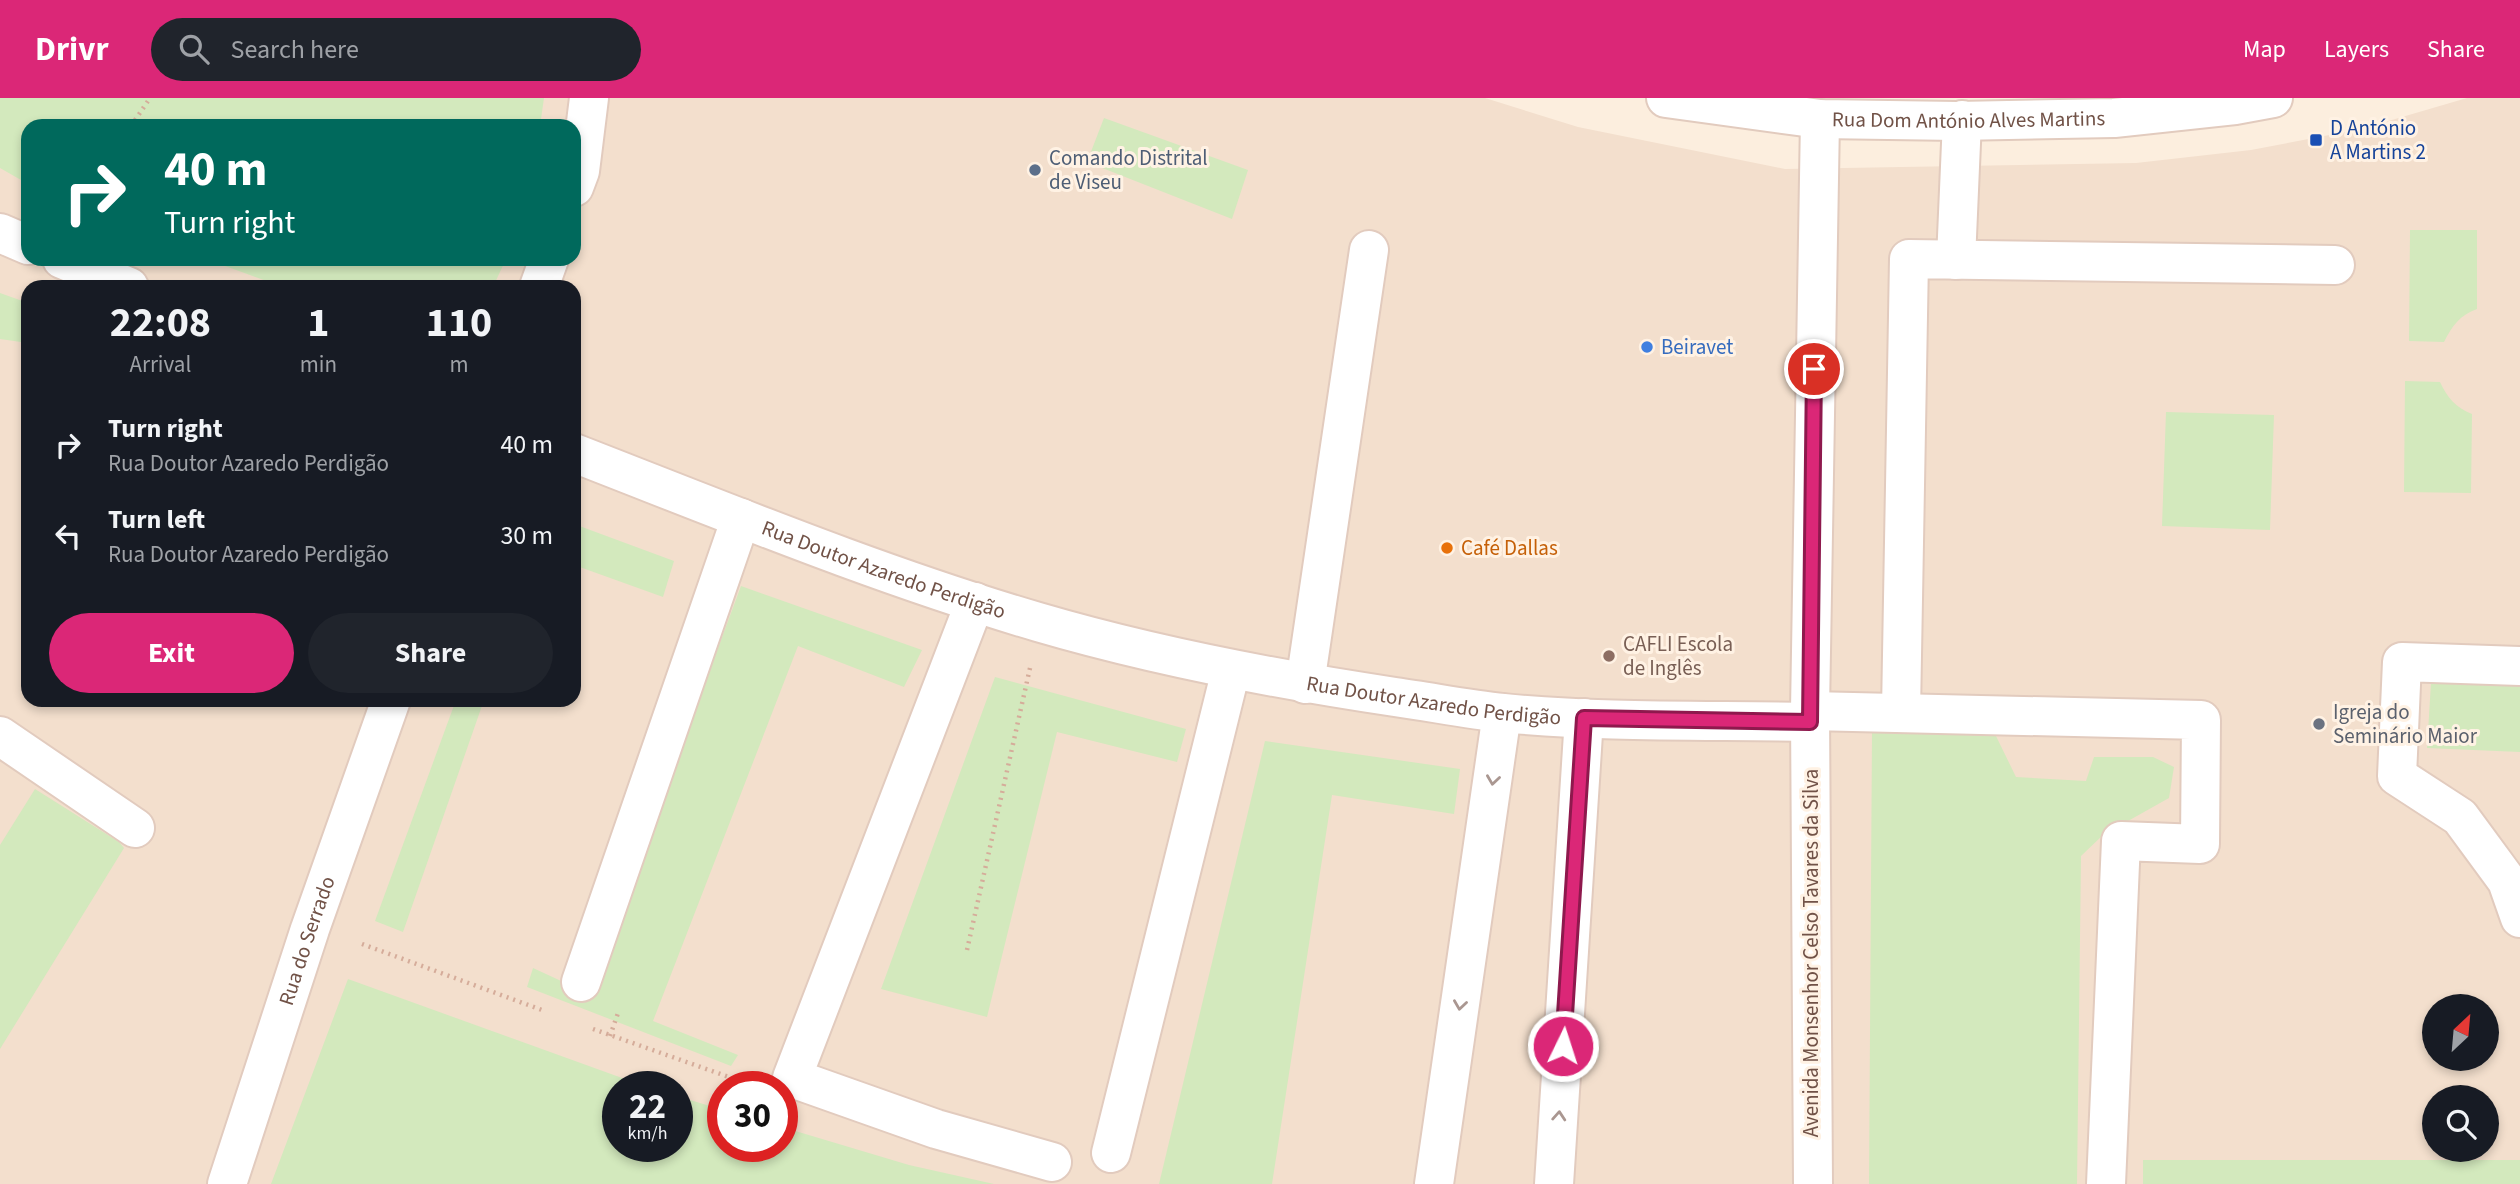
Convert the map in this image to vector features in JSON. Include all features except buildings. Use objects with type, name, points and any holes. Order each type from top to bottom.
[{"type":"street","points":[[581,163],[589,98]]},
{"type":"street","name":"Rua Dom António Alves Martins","points":[[1666,98],[1820,119],[1959,113],[2113,118],[2235,105],[2273,98]]},
{"type":"street","points":[[1956,260],[1959,113]]},
{"type":"street","points":[[1810,716],[1820,119]]},
{"type":"street","points":[[0,233],[21,242]]},
{"type":"street","points":[[1305,684],[1369,250]]},
{"type":"street","points":[[1901,712],[1909,260],[2335,265]]},
{"type":"street","points":[[79,266],[112,280]]},
{"type":"street","name":"Rua Doutor Azaredo Perdigão","points":[[581,456],[741,518],[975,602],[1040,622],[1231,670],[1305,684],[1502,713],[1584,718],[1810,716],[1901,712],[2201,720],[2200,844],[2121,841],[2106,1184]]},
{"type":"street","points":[[581,982],[741,518]]},
{"type":"street","points":[[975,602],[792,1078],[936,1129],[1052,1162]]},
{"type":"street","points":[[2520,666],[2402,662],[2397,776],[2460,817],[2507,881],[2520,918]]},
{"type":"street","points":[[1111,1153],[1231,670]]},
{"type":"street","name":"Rua do Serrado","points":[[227,1184],[310,929],[389,707]]},
{"type":"street","points":[[1434,1184],[1502,713]]},
{"type":"street","name":"Avenida Monsenhor Celso Tavares da Silva","points":[[1810,716],[1813,1184]]},
{"type":"street","points":[[1555,1184],[1584,718]]},
{"type":"street","points":[[0,736],[135,828]]},
{"type":"path","points":[[136,119],[150,98]]},
{"type":"path","points":[[967,950],[1040,622]]},
{"type":"shaded area","points":[[0,98],[1485,98],[1578,127],[1785,169],[2136,163],[2251,150],[2361,129],[2467,98],[2520,98],[2520,1184],[0,1184]]},
{"type":"green space","points":[[0,98],[544,98],[541,119],[21,119],[21,180],[0,168]]},
{"type":"green space","points":[[1104,118],[1248,170],[1232,219],[1087,162]]},
{"type":"green space","points":[[2410,230],[2477,230],[2477,309],[2457,322],[2444,342],[2409,341]]},
{"type":"green space","points":[[225,266],[503,266],[496,280],[264,280]]},
{"type":"green space","points":[[0,293],[21,300],[21,342],[0,339]]},
{"type":"green space","points":[[2405,381],[2440,382],[2461,409],[2472,414],[2471,493],[2404,492]]},
{"type":"green space","points":[[2166,412],[2274,415],[2270,530],[2162,526]]},
{"type":"green space","points":[[581,527],[674,561],[663,597],[581,568]]},
{"type":"green space","points":[[741,586],[922,650],[904,687],[798,646],[653,1021],[738,1055],[731,1066],[527,987],[533,968],[585,992],[633,877]]},
{"type":"green space","points":[[995,677],[1186,729],[1177,762],[1057,732],[987,1017],[881,989]]},
{"type":"green space","points":[[2431,683],[2520,685],[2520,752],[2427,748]]},
{"type":"green space","points":[[453,707],[482,707],[403,932],[375,921]]},
{"type":"green space","points":[[1872,732],[1996,736],[2016,777],[2086,781],[2094,757],[2153,757],[2174,767],[2169,798],[2103,835],[2081,856],[2077,1184],[1869,1184]]},
{"type":"green space","points":[[1265,741],[1460,769],[1454,814],[1332,795],[1272,1184],[1159,1184]]},
{"type":"green space","points":[[35,789],[119,842],[124,848],[0,1049],[0,845]]},
{"type":"green space","points":[[348,979],[603,1071],[602,1162],[693,1162],[693,1101],[707,1105],[707,1162],[798,1162],[798,1132],[909,1165],[994,1184],[271,1184]]},
{"type":"green space","points":[[2143,1160],[2520,1160],[2520,1184],[2143,1184]]},
{"type":"place","name":"D António A Martins 2","points":[[2316,140]]},
{"type":"place","name":"Comando Distrital de Viseu","points":[[1035,170]]},
{"type":"place","name":"Beiravet","points":[[1647,347]]},
{"type":"place","name":"Café Dallas","points":[[1447,548]]},
{"type":"place","name":"CAFLI Escola de Inglês","points":[[1609,656]]},
{"type":"place","name":"Igreja do Seminário Maior","points":[[2319,724]]},
{"type":"route","points":[[1563,1046],[1584,718],[1810,722],[1814,369]]}]
